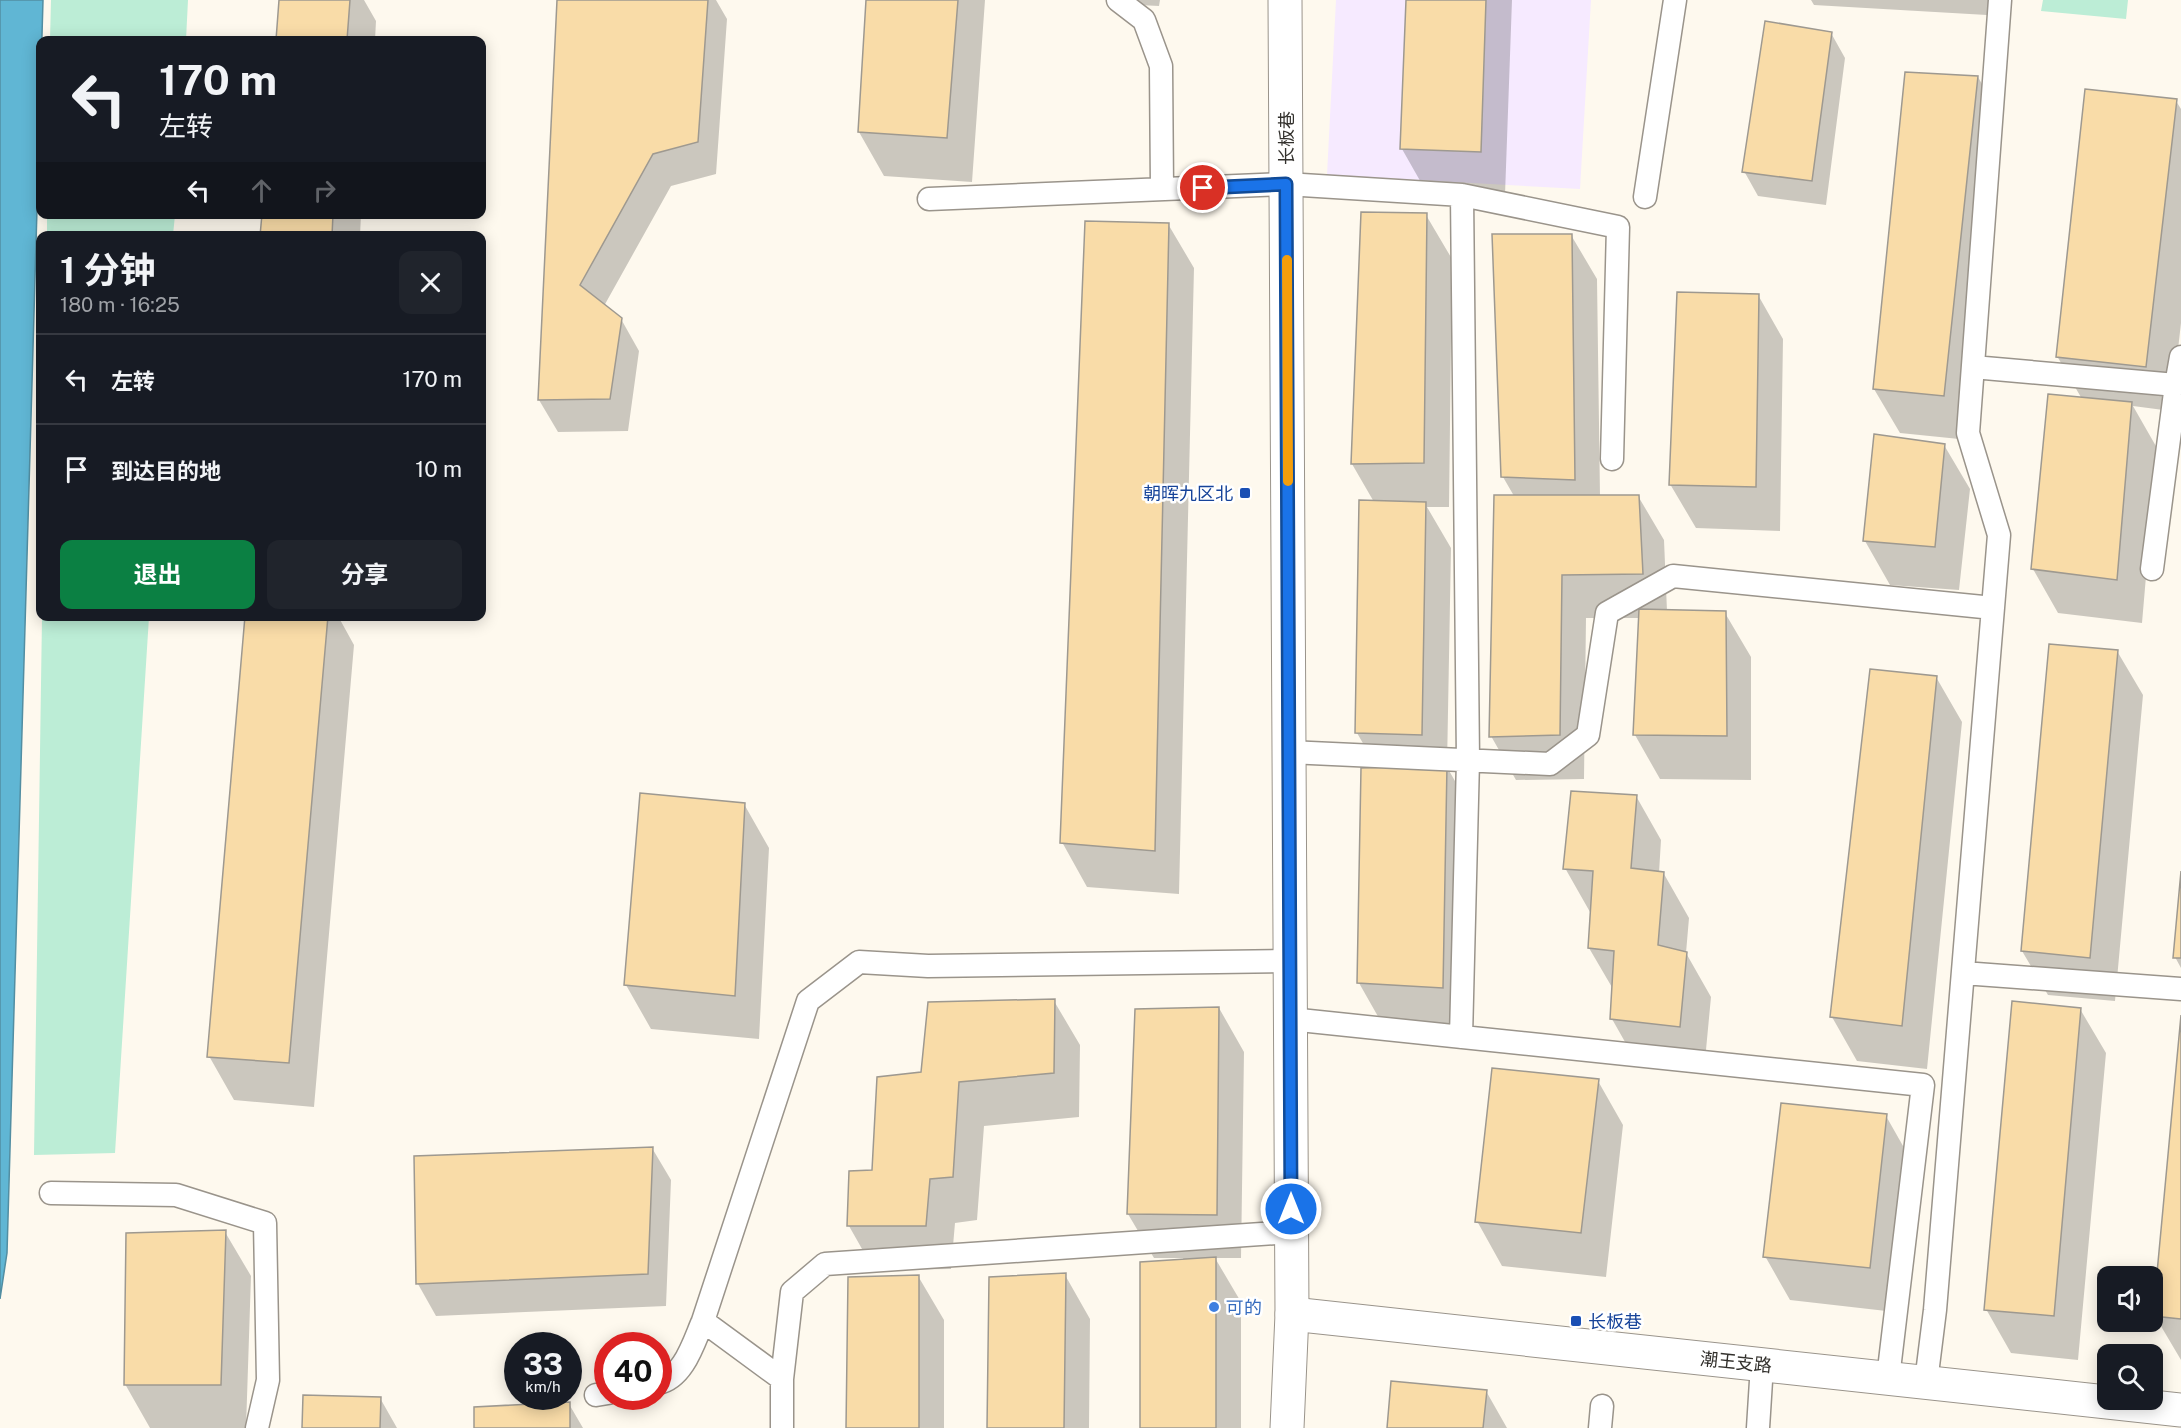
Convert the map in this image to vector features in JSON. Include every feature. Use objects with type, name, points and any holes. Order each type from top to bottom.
[{"type":"street","name":"长板巷","points":[[1285,0],[1292,1314],[1287,1428]]},
{"type":"street","name":"潮王支路","points":[[1292,1314],[1926,1382],[2163,1415]]},
{"type":"lane","points":[[1118,0],[1144,20],[1161,66],[1162,189]]},
{"type":"lane","points":[[1645,197],[1676,0]]},
{"type":"lane","points":[[1926,1382],[1935,1310],[1999,535],[1968,433],[2000,0]]},
{"type":"lane","points":[[929,199],[1286,184],[1462,195],[1618,227],[1612,459]]},
{"type":"lane","points":[[1461,1037],[1468,760],[1462,195]]},
{"type":"lane","points":[[2152,569],[2181,357]]},
{"type":"lane","points":[[1973,367],[2176,385]]},
{"type":"lane","points":[[1289,752],[1550,764],[1588,735],[1607,613],[1673,576],[1993,608]]},
{"type":"lane","points":[[672,1375],[683,1366],[703,1321],[808,1001],[859,963],[928,966],[1290,962]]},
{"type":"lane","points":[[1963,973],[2181,989]]},
{"type":"lane","points":[[1290,1019],[1923,1085],[1884,1378]]},
{"type":"lane","points":[[51,1193],[176,1195],[265,1223],[268,1380],[257,1428]]},
{"type":"lane","points":[[782,1428],[782,1379],[792,1293],[825,1264],[1291,1232]]},
{"type":"lane","points":[[1884,1378],[1889,1288]]},
{"type":"lane","points":[[703,1321],[782,1379]]},
{"type":"lane","points":[[1758,1428],[1762,1365]]},
{"type":"shaded area","points":[[1336,0],[1591,0],[1580,189],[1327,175]]},
{"type":"green space","points":[[51,0],[188,0],[186,36],[50,36]]},
{"type":"green space","points":[[2043,0],[2128,0],[2126,19],[2041,11]]},
{"type":"green space","points":[[47,219],[175,219],[173,231],[47,231]]},
{"type":"green space","points":[[42,621],[149,621],[115,1153],[34,1155]]},
{"type":"water","points":[[0,0],[43,0],[42,36],[36,36],[37,219],[7,1253],[0,1299]]},
{"type":"building","points":[[279,0],[350,0],[347,36],[276,36]]},
{"type":"building","points":[[557,0],[708,0],[698,142],[653,154],[580,285],[622,318],[610,399],[538,400]]},
{"type":"building","points":[[866,0],[958,0],[947,138],[858,132]]},
{"type":"building","points":[[1406,0],[1486,0],[1481,152],[1400,149]]},
{"type":"building","points":[[1765,21],[1832,32],[1812,181],[1742,172]]},
{"type":"building","points":[[1905,72],[1978,76],[1944,396],[1873,389]]},
{"type":"building","points":[[2085,89],[2177,99],[2146,367],[2056,357]]},
{"type":"building","points":[[1361,212],[1427,213],[1424,463],[1351,464]]},
{"type":"building","points":[[262,219],[333,219],[332,231],[260,231]]},
{"type":"building","points":[[1085,221],[1169,223],[1155,851],[1060,843]]},
{"type":"building","points":[[1492,234],[1572,234],[1575,480],[1501,477]]},
{"type":"building","points":[[1677,292],[1759,294],[1756,487],[1669,485]]},
{"type":"building","points":[[2048,394],[2132,402],[2117,580],[2031,569]]},
{"type":"building","points":[[1874,434],[1945,444],[1935,547],[1863,541]]},
{"type":"building","points":[[1494,495],[1639,495],[1643,574],[1562,575],[1560,735],[1489,737]]},
{"type":"building","points":[[1359,500],[1426,502],[1422,735],[1355,733]]},
{"type":"building","points":[[1639,609],[1726,611],[1727,736],[1633,735]]},
{"type":"building","points":[[245,621],[328,621],[289,1063],[207,1057]]},
{"type":"building","points":[[2049,644],[2118,650],[2090,958],[2021,951]]},
{"type":"building","points":[[1870,669],[1937,676],[1902,1026],[1830,1017]]},
{"type":"building","points":[[1447,765],[1443,988],[1357,983],[1361,768]]},
{"type":"building","points":[[1571,791],[1637,795],[1631,868],[1664,872],[1658,945],[1687,952],[1680,1027],[1610,1019],[1614,951],[1588,948],[1593,871],[1563,869]]},
{"type":"building","points":[[640,793],[745,803],[735,996],[624,985]]},
{"type":"building","points":[[2181,871],[2181,958],[2173,958]]},
{"type":"building","points":[[1055,999],[1054,1073],[959,1082],[953,1177],[930,1179],[926,1226],[847,1226],[849,1171],[872,1170],[877,1077],[921,1072],[928,1002]]},
{"type":"building","points":[[2012,1001],[2081,1008],[2054,1316],[1984,1310]]},
{"type":"building","points":[[1219,1007],[1217,1215],[1127,1214],[1135,1009]]},
{"type":"building","points":[[2181,1015],[2181,1319],[2163,1317],[2163,1266],[2158,1266]]},
{"type":"building","points":[[1492,1068],[1599,1079],[1581,1233],[1475,1222]]},
{"type":"building","points":[[1781,1103],[1887,1114],[1870,1268],[1763,1257]]},
{"type":"building","points":[[653,1147],[648,1274],[416,1284],[414,1156]]},
{"type":"building","points":[[226,1230],[221,1385],[124,1385],[126,1233]]},
{"type":"building","points":[[1216,1257],[1216,1428],[1140,1428],[1140,1262]]},
{"type":"building","points":[[1066,1273],[1064,1428],[987,1428],[989,1277]]},
{"type":"building","points":[[919,1275],[919,1428],[846,1428],[848,1277]]},
{"type":"building","points":[[1391,1381],[1487,1390],[1483,1428],[1387,1428]]},
{"type":"building","points":[[303,1395],[381,1397],[380,1428],[302,1428]]},
{"type":"building","points":[[504,1405],[504,1410],[570,1410],[570,1428],[474,1428],[474,1407]]},
{"type":"slow traffic","points":[[1287,260],[1288,481]]},
{"type":"place","name":"朝晖九区北","points":[[1245,493]]},
{"type":"place","name":"可的","points":[[1214,1307]]},
{"type":"place","name":"长板巷","points":[[1576,1321]]},
{"type":"route","points":[[1203,188],[1286,184],[1291,1209]]}]
